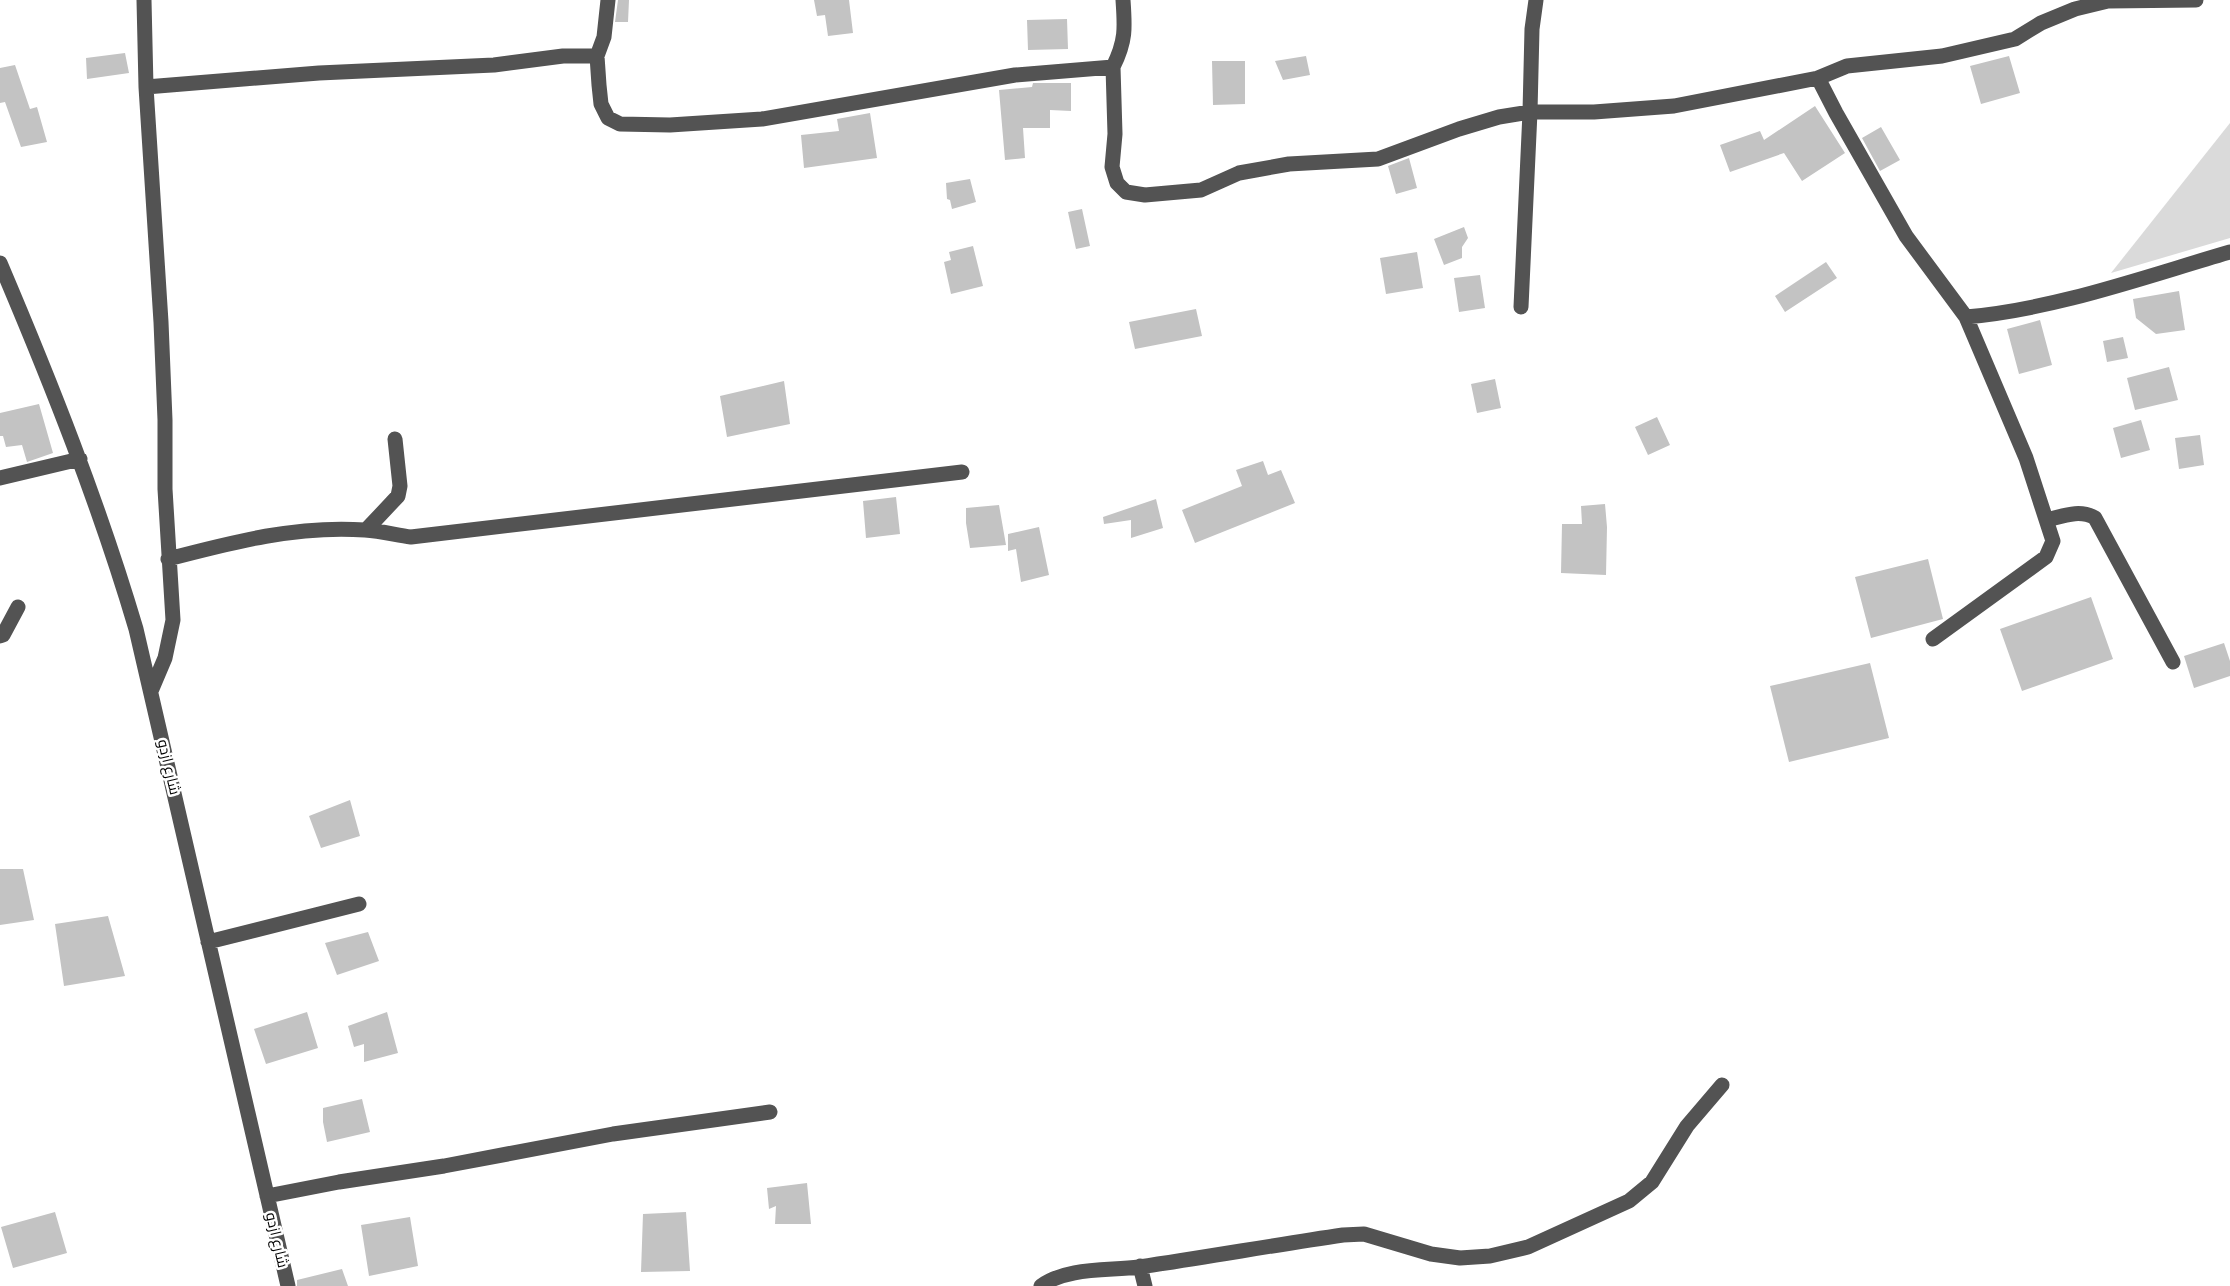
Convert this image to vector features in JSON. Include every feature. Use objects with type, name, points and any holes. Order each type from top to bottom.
[{"type":"street","points":[[144,0],[146,87],[161,322],[168,559],[173,620],[165,658],[151,691]]},
{"type":"street","points":[[608,0],[604,37],[597,56],[602,104],[608,118],[620,124],[670,125],[762,119],[1015,75],[1113,67]]},
{"type":"street","points":[[1123,0],[1125,27],[1123,48],[1113,67],[1112,167],[1117,183],[1126,192],[1145,195],[1201,190],[1239,173],[1289,164],[1378,159],[1458,129],[1499,117],[1530,112],[1594,112],[1674,106],[1818,78],[1847,66],[1942,56],[2015,39],[2041,23],[2075,9],[2108,1],[2196,0]]},
{"type":"street","points":[[1521,307],[1532,29],[1536,0]]},
{"type":"street","points":[[146,87],[319,73],[494,65],[544,58],[597,56]]},
{"type":"street","points":[[1818,78],[1906,236],[1966,317],[2026,458],[2053,541],[2046,557],[1933,639]]},
{"type":"street","points":[[1966,317],[2016,311],[2230,252]]},
{"type":"street","name":"شارع ازدو","points":[[0,262],[4,282],[80,459],[122,580],[136,629],[288,1286]]},
{"type":"street","points":[[366,530],[398,496],[400,486],[395,439]]},
{"type":"street","points":[[0,478],[80,459]]},
{"type":"street","points":[[168,559],[257,536],[319,530],[366,530],[411,537],[962,472]]},
{"type":"street","points":[[2047,520],[2079,513],[2095,518],[2173,662]]},
{"type":"street","points":[[0,636],[3,635],[18,607]]},
{"type":"street","points":[[208,942],[358,904]]},
{"type":"street","points":[[1041,1286],[1050,1280],[1078,1273],[1364,1234],[1431,1254],[1460,1258],[1490,1256],[1528,1247],[1629,1201],[1652,1182],[1687,1125],[1722,1085]]},
{"type":"street","points":[[267,1196],[613,1134],[770,1112]]},
{"type":"street","points":[[1140,1266],[1144,1286]]},
{"type":"shaded area","points":[[2230,123],[2230,238],[2111,273]]},
{"type":"building","points":[[618,0],[629,0],[628,22],[615,22]]},
{"type":"building","points":[[814,0],[849,0],[853,33],[828,36],[825,15],[817,16]]},
{"type":"building","points":[[1067,19],[1068,49],[1028,50],[1027,20]]},
{"type":"building","points":[[125,53],[129,73],[87,79],[86,58]]},
{"type":"building","points":[[1306,56],[1310,75],[1283,80],[1275,61]]},
{"type":"building","points":[[2009,56],[2020,93],[1981,104],[1970,66]]},
{"type":"building","points":[[1212,61],[1245,61],[1245,104],[1213,105]]},
{"type":"building","points":[[15,65],[30,109],[37,107],[47,142],[21,147],[5,102],[0,103],[0,68]]},
{"type":"building","points":[[1033,83],[1071,83],[1071,111],[1050,110],[1050,128],[1023,128],[1025,158],[1005,160],[999,90],[1032,87]]},
{"type":"building","points":[[1815,106],[1845,153],[1802,181],[1784,153],[1730,172],[1720,145],[1760,131],[1764,140]]},
{"type":"building","points":[[870,113],[877,158],[804,168],[801,135],[839,131],[837,119]]},
{"type":"building","points":[[1881,127],[1900,160],[1880,171],[1862,138]]},
{"type":"building","points":[[1409,158],[1417,188],[1396,194],[1388,166]]},
{"type":"building","points":[[970,179],[976,202],[952,209],[950,200],[947,199],[946,183]]},
{"type":"building","points":[[1082,209],[1090,246],[1076,249],[1068,212]]},
{"type":"building","points":[[1464,227],[1468,238],[1462,247],[1462,258],[1444,265],[1434,239]]},
{"type":"building","points":[[973,246],[983,286],[951,294],[944,262],[951,260],[949,252]]},
{"type":"building","points":[[1417,252],[1423,288],[1386,294],[1380,258]]},
{"type":"building","points":[[1826,262],[1837,278],[1785,312],[1775,296]]},
{"type":"building","points":[[1480,275],[1485,308],[1459,312],[1454,278]]},
{"type":"building","points":[[2179,291],[2185,330],[2156,334],[2136,318],[2133,299]]},
{"type":"building","points":[[1196,309],[1202,336],[1135,349],[1129,322]]},
{"type":"building","points":[[2040,320],[2052,365],[2019,374],[2007,329]]},
{"type":"building","points":[[2123,337],[2128,358],[2107,362],[2103,341]]},
{"type":"building","points":[[2169,367],[2178,400],[2135,410],[2127,378]]},
{"type":"building","points":[[1495,379],[1501,408],[1477,413],[1471,384]]},
{"type":"building","points":[[784,381],[790,424],[727,437],[720,396]]},
{"type":"building","points":[[39,404],[53,453],[27,462],[22,445],[6,447],[3,436],[0,436],[0,413]]},
{"type":"building","points":[[1657,417],[1670,445],[1648,455],[1635,427]]},
{"type":"building","points":[[2141,420],[2150,450],[2121,458],[2113,428]]},
{"type":"building","points":[[2200,435],[2204,465],[2179,469],[2175,438]]},
{"type":"building","points":[[1263,461],[1268,475],[1281,470],[1295,503],[1195,543],[1182,510],[1242,486],[1236,470]]},
{"type":"building","points":[[896,497],[900,534],[866,538],[863,501]]},
{"type":"building","points":[[1156,499],[1163,528],[1131,538],[1131,520],[1104,524],[1103,517]]},
{"type":"building","points":[[1605,504],[1606,575],[1561,573],[1562,524],[1582,524],[1581,506]]},
{"type":"building","points":[[999,505],[1006,545],[970,548],[966,508]]},
{"type":"building","points":[[1039,527],[1049,575],[1021,582],[1016,549],[1008,551],[1008,534]]},
{"type":"building","points":[[1928,559],[1943,619],[1871,638],[1855,577]]},
{"type":"building","points":[[2091,597],[2113,659],[2022,691],[2000,629]]},
{"type":"building","points":[[2224,643],[2230,661],[2230,676],[2194,688],[2184,656]]},
{"type":"building","points":[[1870,663],[1889,738],[1789,762],[1770,686]]},
{"type":"building","points":[[350,800],[360,836],[321,848],[309,816]]},
{"type":"building","points":[[0,869],[23,869],[34,920],[0,925]]},
{"type":"building","points":[[108,916],[125,976],[64,986],[55,924]]},
{"type":"building","points":[[368,932],[379,961],[337,975],[325,943]]},
{"type":"building","points":[[307,1012],[318,1048],[266,1064],[254,1029]]},
{"type":"building","points":[[387,1012],[398,1053],[364,1062],[364,1044],[354,1047],[348,1026]]},
{"type":"building","points":[[362,1099],[370,1132],[327,1142],[323,1108]]},
{"type":"building","points":[[807,1183],[811,1224],[775,1224],[776,1206],[769,1209],[767,1188]]},
{"type":"building","points":[[55,1212],[67,1253],[13,1268],[1,1227]]},
{"type":"building","points":[[686,1212],[690,1271],[641,1272],[643,1214]]},
{"type":"building","points":[[410,1217],[418,1266],[369,1276],[361,1225]]},
{"type":"building","points":[[342,1269],[348,1286],[297,1286],[297,1280]]}]
